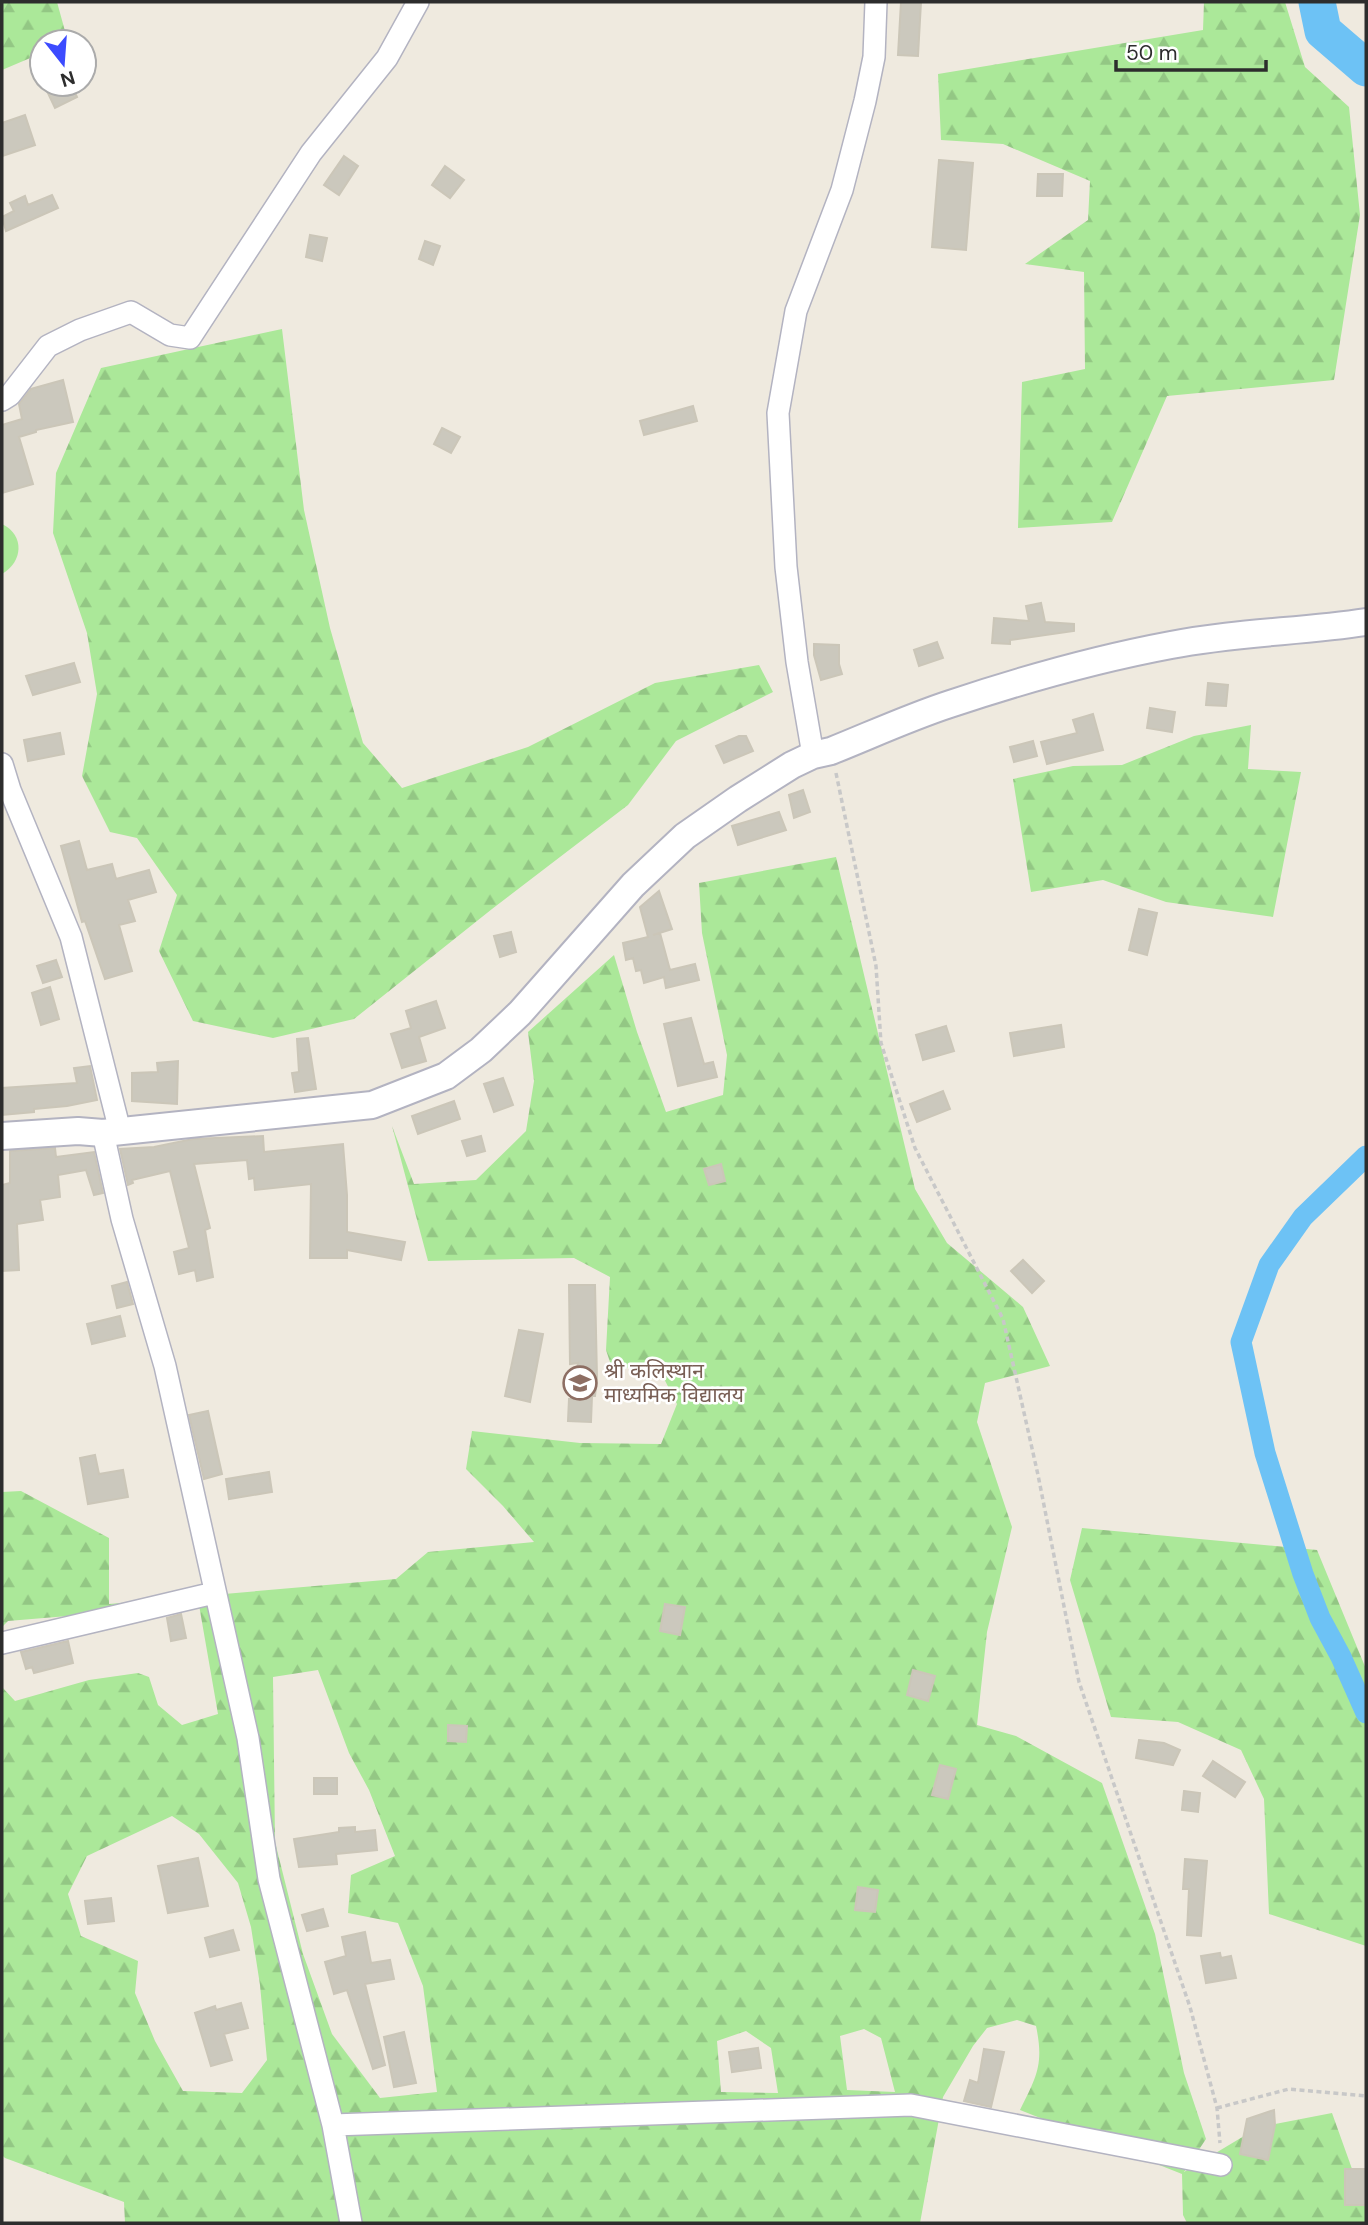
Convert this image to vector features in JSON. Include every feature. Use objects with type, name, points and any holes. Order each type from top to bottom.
[{"type":"street","points":[[2,400],[10,395],[48,346],[80,330],[131,313],[170,334],[190,338],[311,153],[387,58],[418,2]]},
{"type":"street","points":[[822,753],[797,662],[786,567],[778,413],[796,310],[842,190],[865,101],[874,57],[876,2]]},
{"type":"street","points":[[2,1136],[78,1131],[111,1132],[372,1105],[446,1076],[481,1050],[520,1013],[633,885],[685,836],[738,799],[822,753],[947,705],[1036,677],[1182,643],[1241,634],[1312,630],[1366,622]]},
{"type":"street","points":[[2,764],[10,790],[71,937],[111,1132],[122,1219],[165,1366],[248,1738],[270,1879],[333,2125],[351,2223]]},
{"type":"street","points":[[2,1643],[215,1593]]},
{"type":"street","points":[[333,2125],[911,2105],[1221,2165]]},
{"type":"path","points":[[822,753],[876,967],[881,1044],[915,1149],[1003,1319],[1038,1475],[1079,1682],[1190,2007],[1217,2108],[1221,2165]]},
{"type":"path","points":[[1217,2108],[1289,2090],[1366,2096]]},
{"type":"green space","points":[[2,2],[57,2],[64,28],[28,28],[28,59],[2,70]]},
{"type":"green space","points":[[1204,2],[1285,2],[1305,67],[1349,107],[1360,215],[1334,380],[1167,396],[1112,522],[1018,528],[1022,382],[1085,369],[1084,272],[1025,264],[1088,220],[1090,181],[1003,144],[941,140],[938,74],[1203,30]]},
{"type":"green space","points":[[282,329],[304,510],[330,628],[363,743],[402,788],[528,747],[655,683],[759,665],[773,692],[676,741],[628,805],[354,1019],[273,1038],[193,1021],[159,951],[177,895],[137,838],[110,832],[82,776],[97,694],[87,633],[53,533],[56,473],[101,368]]},
{"type":"green space","points":[[2,524],[15,535],[19,549],[14,563],[2,574]]},
{"type":"green space","points":[[1251,725],[1248,769],[1301,772],[1273,917],[1166,902],[1103,880],[1031,892],[1013,779],[1073,766],[1122,765],[1194,736]]},
{"type":"green space","points":[[836,857],[915,1189],[947,1243],[1023,1307],[1050,1366],[985,1383],[977,1422],[1012,1527],[987,1632],[977,1725],[1016,1736],[1102,1783],[1155,1934],[1184,2073],[1206,2139],[1184,2172],[1259,2127],[1332,2113],[1361,2194],[1366,2198],[1366,2223],[1187,2223],[1183,2215],[1182,2174],[1020,2110],[1035,2078],[1039,2050],[1036,2026],[1017,2020],[987,2028],[973,2046],[943,2097],[920,2223],[125,2223],[124,2202],[2,2155],[2,1687],[15,1701],[89,1680],[138,1673],[149,1677],[158,1705],[182,1725],[218,1714],[199,1605],[8,1621],[2,1627],[2,1492],[21,1491],[109,1538],[109,1604],[396,1579],[428,1552],[534,1542],[466,1469],[472,1431],[580,1443],[661,1444],[677,1404],[658,1367],[612,1368],[606,1350],[610,1277],[574,1258],[428,1261],[392,1126],[414,1184],[476,1180],[526,1131],[534,1081],[528,1032],[614,955],[637,1032],[666,1112],[723,1095],[727,1055],[702,933],[699,883]],"holes":[[[318,1670],[349,1753],[369,1790],[395,1856],[351,1875],[348,1913],[398,1923],[423,1986],[437,2092],[380,2098],[332,2034],[303,1954],[275,1842],[273,1677]],[[172,1816],[199,1834],[238,1883],[251,1927],[267,2060],[242,2093],[183,2091],[155,2041],[135,1993],[138,1961],[81,1936],[68,1894],[87,1856]],[[864,2029],[881,2038],[895,2092],[847,2090],[840,2036]],[[746,2031],[771,2048],[778,2093],[721,2092],[717,2041]]]},
{"type":"green space","points":[[1082,1528],[1317,1550],[1366,1669],[1366,1946],[1269,1914],[1264,1799],[1241,1750],[1178,1722],[1111,1717],[1070,1580]]},
{"type":"building","points":[[901,2],[921,2],[918,56],[898,55]]},
{"type":"building","points":[[50,98],[75,98],[55,108]]},
{"type":"building","points":[[25,115],[35,145],[2,156],[2,123]]},
{"type":"building","points":[[344,156],[358,166],[339,195],[324,185]]},
{"type":"building","points":[[939,160],[973,163],[966,250],[932,247]]},
{"type":"building","points":[[445,166],[464,180],[450,198],[432,185]]},
{"type":"building","points":[[1038,174],[1063,174],[1062,196],[1037,196]]},
{"type":"building","points":[[52,195],[58,208],[6,231],[2,217],[14,211],[10,203],[25,196],[28,205]]},
{"type":"building","points":[[310,235],[327,238],[322,261],[306,257]]},
{"type":"building","points":[[425,241],[440,246],[433,265],[419,259]]},
{"type":"building","points":[[63,380],[73,422],[36,430],[19,437],[33,484],[2,493],[2,425],[22,419],[19,404],[31,389]]},
{"type":"building","points":[[693,406],[697,421],[644,435],[640,421]]},
{"type":"building","points":[[442,428],[460,437],[451,453],[434,444]]},
{"type":"building","points":[[1041,603],[1045,622],[1074,624],[1074,631],[1010,640],[1010,644],[992,643],[994,618],[1029,621],[1026,606]]},
{"type":"building","points":[[937,642],[943,658],[919,666],[914,650]]},
{"type":"building","points":[[814,644],[839,645],[842,674],[821,680]]},
{"type":"building","points":[[74,663],[80,682],[33,695],[26,676]]},
{"type":"building","points":[[1208,683],[1228,685],[1226,706],[1206,705]]},
{"type":"building","points":[[1150,708],[1175,712],[1172,732],[1147,728]]},
{"type":"building","points":[[1093,714],[1103,750],[1047,764],[1041,742],[1077,733],[1073,720]]},
{"type":"building","points":[[60,733],[64,754],[28,761],[24,740]]},
{"type":"building","points":[[739,736],[746,736],[753,751],[724,763],[716,746]]},
{"type":"building","points":[[1033,741],[1037,756],[1014,762],[1010,747]]},
{"type":"building","points":[[803,790],[810,812],[794,818],[789,795]]},
{"type":"building","points":[[779,812],[786,830],[738,845],[732,826]]},
{"type":"building","points":[[79,841],[87,870],[112,864],[116,879],[149,870],[156,892],[128,900],[135,921],[119,925],[132,971],[105,979],[85,921],[82,922],[61,846]]},
{"type":"building","points":[[659,891],[672,929],[653,935],[660,933],[670,970],[695,964],[699,980],[666,988],[664,977],[644,983],[641,970],[636,971],[633,958],[626,960],[623,943],[648,937],[640,907]]},
{"type":"building","points":[[1139,909],[1157,913],[1147,955],[1129,950]]},
{"type":"building","points":[[511,932],[516,952],[500,957],[494,936]]},
{"type":"building","points":[[56,960],[62,977],[43,983],[37,966]]},
{"type":"building","points":[[50,987],[59,1019],[41,1025],[32,993]]},
{"type":"building","points":[[436,1001],[445,1028],[419,1037],[426,1061],[402,1068],[391,1034],[411,1028],[406,1011]]},
{"type":"building","points":[[691,1018],[704,1064],[713,1062],[717,1077],[678,1086],[664,1024]]},
{"type":"building","points":[[1061,1025],[1064,1047],[1014,1056],[1010,1033]]},
{"type":"building","points":[[946,1026],[954,1051],[923,1060],[916,1035]]},
{"type":"building","points":[[308,1038],[316,1089],[295,1092],[292,1073],[299,1072],[297,1039]]},
{"type":"building","points":[[178,1061],[177,1104],[132,1101],[132,1073],[158,1072],[157,1063]]},
{"type":"building","points":[[90,1066],[97,1100],[2,1115],[2,1088],[77,1083],[74,1068]]},
{"type":"building","points":[[503,1078],[513,1105],[494,1112],[484,1084]]},
{"type":"building","points":[[943,1091],[950,1109],[917,1122],[910,1104]]},
{"type":"building","points":[[454,1101],[460,1119],[418,1134],[412,1116]]},
{"type":"building","points":[[263,1136],[264,1152],[343,1144],[347,1232],[405,1242],[401,1260],[347,1250],[347,1258],[310,1258],[311,1184],[255,1190],[254,1178],[249,1179],[247,1160],[194,1164],[210,1228],[205,1230],[213,1277],[197,1281],[195,1270],[179,1274],[174,1252],[189,1248],[170,1171],[132,1180],[133,1183],[128,1185],[120,1149],[154,1147],[193,1139]]},
{"type":"building","points":[[481,1136],[485,1151],[467,1156],[462,1141]]},
{"type":"building","points":[[55,1148],[56,1157],[94,1152],[103,1193],[94,1195],[86,1170],[58,1175],[60,1197],[40,1200],[43,1220],[17,1224],[19,1270],[2,1271],[2,1185],[10,1183],[10,1151]]},
{"type":"building","points":[[721,1164],[725,1181],[709,1185],[704,1169]]},
{"type":"building","points":[[1023,1260],[1044,1281],[1032,1293],[1011,1271]]},
{"type":"building","points":[[127,1282],[133,1304],[117,1308],[112,1286]]},
{"type":"building","points":[[569,1285],[595,1285],[597,1378],[595,1396],[592,1396],[591,1422],[568,1421],[569,1399],[573,1399],[578,1363],[570,1364]]},
{"type":"building","points":[[120,1316],[125,1336],[92,1344],[87,1324]]},
{"type":"building","points":[[519,1330],[543,1334],[530,1402],[505,1396]]},
{"type":"building","points":[[208,1411],[222,1474],[204,1479],[189,1415]]},
{"type":"building","points":[[95,1455],[99,1474],[123,1470],[128,1497],[88,1504],[80,1458]]},
{"type":"building","points":[[269,1472],[272,1492],[229,1499],[226,1479]]},
{"type":"building","points":[[665,1604],[685,1607],[680,1635],[660,1631]]},
{"type":"building","points":[[181,1614],[186,1638],[171,1641],[167,1618]]},
{"type":"building","points":[[68,1641],[73,1663],[34,1673],[32,1667],[26,1669],[21,1652]]},
{"type":"building","points":[[913,1670],[935,1676],[928,1701],[907,1695]]},
{"type":"building","points":[[448,1725],[467,1726],[466,1742],[448,1741]]},
{"type":"building","points":[[1139,1740],[1164,1743],[1180,1750],[1173,1765],[1136,1758]]},
{"type":"building","points":[[1213,1761],[1245,1782],[1235,1797],[1203,1776]]},
{"type":"building","points":[[940,1765],[956,1769],[948,1799],[932,1795]]},
{"type":"building","points":[[314,1778],[337,1778],[337,1794],[314,1794]]},
{"type":"building","points":[[1184,1791],[1200,1793],[1198,1812],[1182,1810]]},
{"type":"building","points":[[355,1827],[355,1832],[375,1830],[377,1850],[336,1854],[337,1864],[299,1867],[294,1839],[339,1832],[339,1828]]},
{"type":"building","points":[[198,1858],[208,1906],[168,1913],[158,1866]]},
{"type":"building","points":[[1185,1859],[1207,1861],[1201,1936],[1187,1935],[1189,1889],[1183,1889]]},
{"type":"building","points":[[858,1887],[878,1890],[875,1912],[855,1910]]},
{"type":"building","points":[[111,1898],[114,1921],[88,1924],[85,1901]]},
{"type":"building","points":[[323,1909],[328,1926],[307,1931],[302,1915]]},
{"type":"building","points":[[233,1930],[239,1950],[210,1957],[205,1938]]},
{"type":"building","points":[[365,1932],[371,1963],[390,1960],[394,1979],[365,1984],[385,2065],[373,2069],[347,1990],[334,1994],[325,1962],[346,1956],[342,1937]]},
{"type":"building","points":[[1220,1953],[1221,1958],[1231,1956],[1236,1978],[1206,1983],[1201,1956]]},
{"type":"building","points":[[241,2003],[248,2028],[224,2034],[232,2060],[211,2066],[195,2013],[215,2006],[216,2010]]},
{"type":"building","points":[[404,2032],[416,2083],[394,2087],[384,2037]]},
{"type":"building","points":[[758,2048],[761,2068],[732,2072],[729,2052]]},
{"type":"building","points":[[984,2049],[1004,2052],[991,2107],[964,2101],[970,2080],[978,2083]]},
{"type":"building","points":[[1274,2110],[1275,2125],[1268,2160],[1240,2154],[1247,2119]]},
{"type":"building","points":[[1345,2169],[1366,2169],[1366,2205],[1345,2205]]},
{"type":"waterway","points":[[1317,2],[1323,31],[1366,68]]},
{"type":"waterway","points":[[1366,1156],[1303,1217],[1269,1265],[1241,1342],[1265,1453],[1303,1574],[1320,1618],[1366,1713]]},
{"type":"place","name":"श्री कलिस्थान माध्यमिक विद्यालय","points":[[580,1383]]}]
